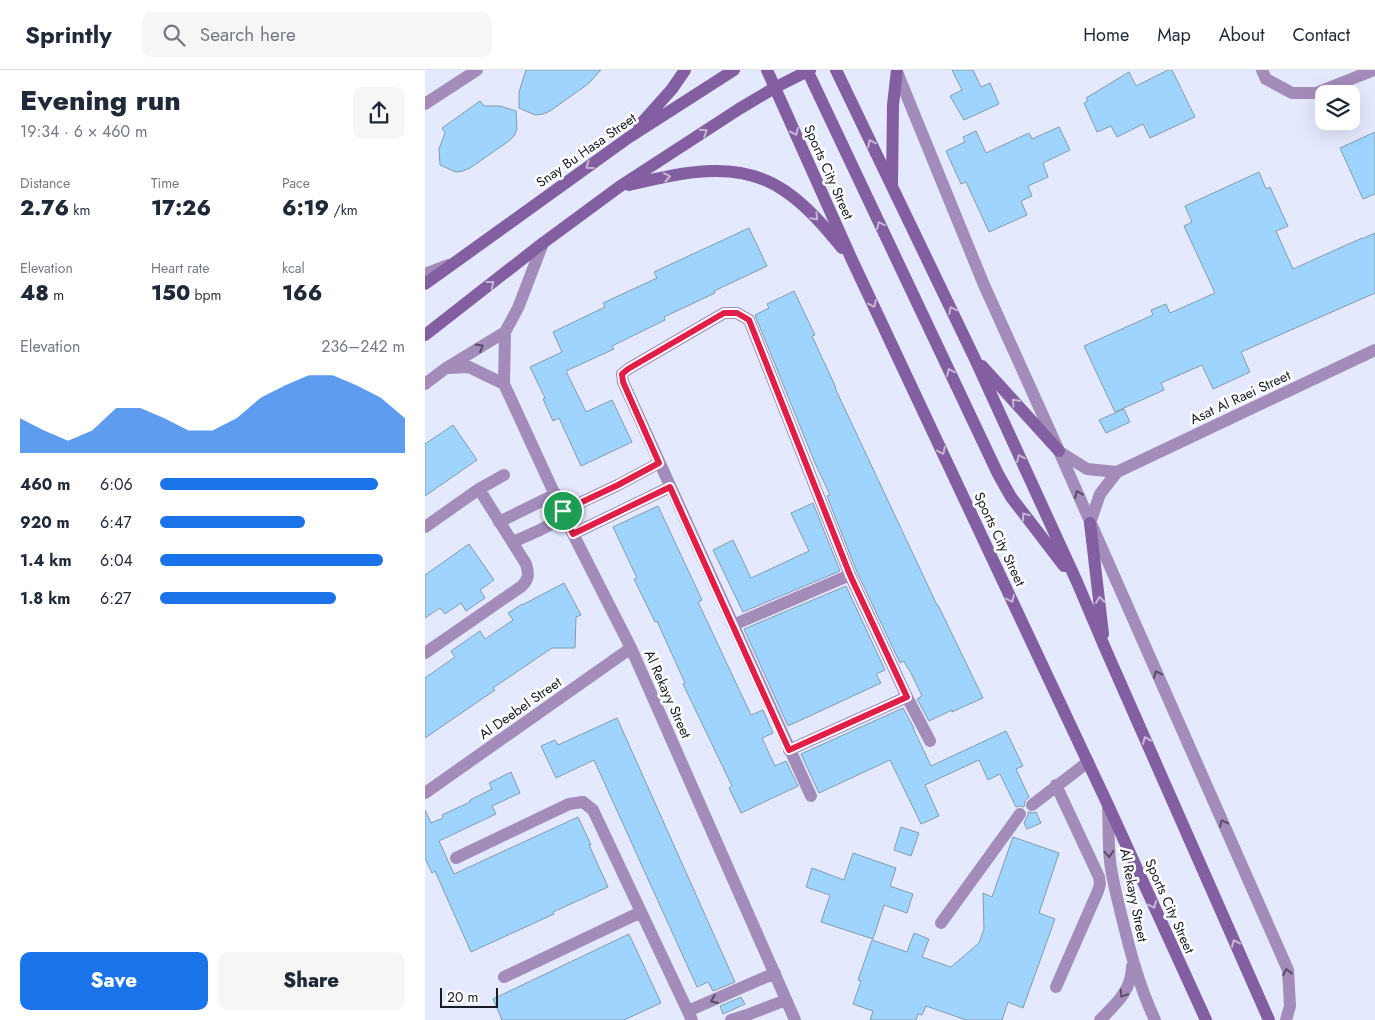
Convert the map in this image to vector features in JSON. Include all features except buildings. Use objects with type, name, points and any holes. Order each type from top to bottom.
[{"type":"main road","points":[[628,138],[672,89],[685,70]]},
{"type":"main road","name":"Snay Bu Hasa Street","points":[[425,284],[628,138],[734,70]]},
{"type":"main road","name":"Sports City Street","points":[[767,70],[852,260],[1088,762],[1206,1020]]},
{"type":"main road","points":[[425,335],[543,243],[619,187],[775,87],[808,70],[998,474],[1026,518],[1077,582]]},
{"type":"main road","points":[[836,70],[974,357],[1077,582],[1269,1020]]},
{"type":"main road","points":[[892,186],[893,105],[897,71]]},
{"type":"main road","points":[[619,187],[707,170],[726,170],[751,175],[779,187],[803,205],[852,260]]},
{"type":"main road","points":[[974,357],[1059,451]]},
{"type":"main road","points":[[1090,523],[1105,648]]},
{"type":"street","points":[[425,104],[477,70]]},
{"type":"street","points":[[1262,70],[1267,79],[1292,93],[1316,93],[1374,70]]},
{"type":"street","points":[[897,71],[984,285],[1288,970],[1290,1006],[1287,1020]]},
{"type":"street","points":[[425,384],[446,368],[505,332],[517,308],[543,243]]},
{"type":"street","name":"Snay Bu Hasa Street","points":[[425,274],[459,260]]},
{"type":"street","points":[[811,796],[623,382],[622,374],[628,369],[724,313],[737,313],[749,320],[850,575],[907,697],[930,740]]},
{"type":"street","name":"Al Rekayy Street","points":[[505,332],[504,384],[573,534],[631,648],[795,1020]]},
{"type":"street","name":"Asat Al Raei Street","points":[[1090,523],[1100,494],[1117,472],[1375,350]]},
{"type":"street","points":[[446,368],[469,366],[504,384]]},
{"type":"street","points":[[1059,451],[1087,469],[1117,472]]},
{"type":"street","points":[[513,542],[540,530],[565,514],[659,463]]},
{"type":"street","points":[[425,527],[479,489],[504,475]]},
{"type":"street","points":[[573,534],[670,487]]},
{"type":"street","points":[[425,653],[527,581],[529,574],[526,564],[479,489]]},
{"type":"street","points":[[499,522],[556,494]]},
{"type":"street","points":[[733,625],[850,575]]},
{"type":"street","name":"Al Deebel Street","points":[[425,793],[631,648]]},
{"type":"street","points":[[789,750],[907,697]]},
{"type":"street","points":[[1032,804],[1088,762]]},
{"type":"street","points":[[1056,785],[1099,877],[1100,884],[1056,987]]},
{"type":"street","points":[[456,858],[569,804],[583,802],[593,810],[690,1016],[775,973]]},
{"type":"street","name":"Al Rekayy Street","points":[[1108,805],[1110,864],[1132,960],[1145,1000],[1155,1020]]},
{"type":"street","points":[[941,923],[1020,814]]},
{"type":"street","points":[[504,977],[641,912]]},
{"type":"street","name":"Al Rekayy Street","points":[[1100,1020],[1117,1003],[1127,988],[1132,970],[1132,960]]},
{"type":"street","points":[[731,1020],[786,1000]]},
{"type":"route","points":[[724,313],[737,313],[749,320],[850,575],[907,697],[789,750],[670,487],[573,534],[563,511],[659,463],[623,382],[622,374],[724,313]]}]
